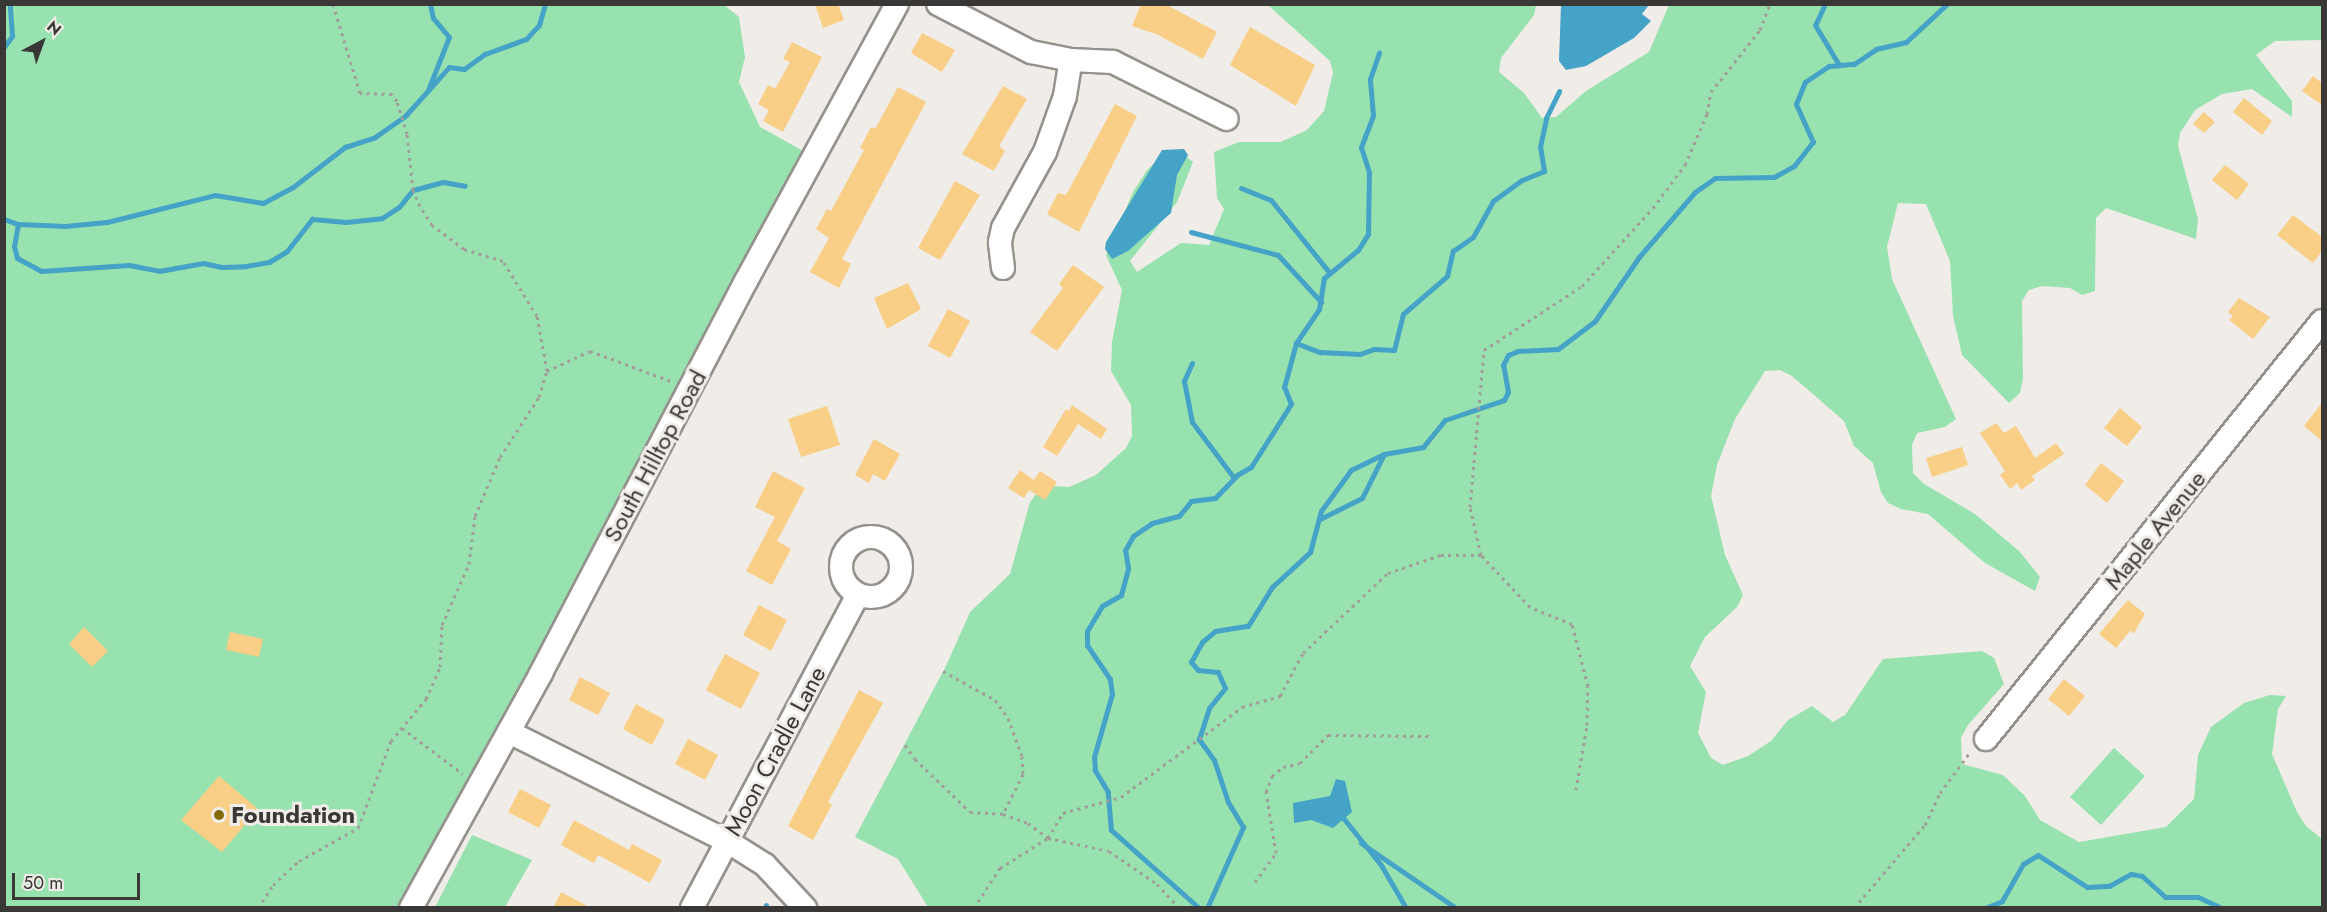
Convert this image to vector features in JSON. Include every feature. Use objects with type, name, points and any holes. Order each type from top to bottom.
[{"type":"street","name":"South Hilltop Road","points":[[411,908],[509,732],[897,4]]},
{"type":"street","points":[[938,4],[999,38],[1031,51],[1071,60],[1113,62],[1227,119]]},
{"type":"street","points":[[1003,268],[1000,242],[1003,228],[1045,152],[1065,96],[1071,60]]},
{"type":"street","name":"Maple Avenue","points":[[1981,742],[2322,321]]},
{"type":"street","name":"Moon Cradle Lane","points":[[692,908],[858,594]]},
{"type":"street","points":[[509,732],[727,841],[765,866],[805,908]]},
{"type":"path","points":[[258,908],[273,885],[299,861],[358,828],[391,741],[426,699],[440,667],[442,626],[469,564],[480,501],[500,457],[539,397],[548,371],[537,316],[503,261],[464,249],[432,225],[420,206],[413,190],[407,134],[397,101],[392,94],[360,93],[333,4]]},
{"type":"path","points":[[1576,790],[1587,725],[1588,686],[1572,624],[1530,607],[1481,555],[1470,507],[1484,350],[1582,286],[1653,208],[1685,165],[1707,114],[1711,92],[1760,30],[1770,4]]},
{"type":"path","points":[[548,371],[590,351],[678,383],[693,383]]},
{"type":"path","points":[[974,908],[1000,868],[1048,838],[1063,813],[1121,797],[1242,707],[1280,696],[1303,653],[1388,573],[1441,555],[1481,555]]},
{"type":"path","points":[[944,671],[995,700],[1008,718],[1022,756],[1023,774],[1003,814]]},
{"type":"path","points":[[402,728],[480,784]]},
{"type":"path","points":[[1255,882],[1276,853],[1266,792],[1272,776],[1283,767],[1300,763],[1328,735],[1432,736]]},
{"type":"path","points":[[1854,908],[1925,825],[1941,793],[1981,742]]},
{"type":"path","points":[[905,745],[970,812],[1003,814],[1028,823],[1048,838],[1109,851],[1157,884],[1179,908]]},
{"type":"green space","points":[[723,4],[739,17],[745,57],[739,82],[760,127],[805,152],[404,907],[5,908],[5,5]]},
{"type":"green space","points":[[1254,5],[1536,5],[1534,15],[1501,58],[1499,72],[1524,93],[1542,118],[1556,117],[1586,91],[1649,52],[1669,5],[2322,5],[2322,40],[2275,41],[2256,55],[2292,101],[2292,117],[2252,89],[2222,94],[2195,110],[2180,133],[2178,146],[2198,219],[2196,239],[2106,208],[2096,218],[2095,291],[2082,295],[2070,288],[2042,286],[2029,290],[2022,301],[2023,379],[2020,393],[2009,403],[1962,355],[1953,316],[1950,261],[1926,204],[1898,203],[1887,247],[1892,279],[1956,419],[1945,427],[1917,433],[1912,445],[1913,473],[1924,484],[1975,514],[2019,551],[2040,577],[2035,591],[1985,563],[1928,514],[1901,509],[1888,503],[1881,492],[1873,463],[1854,446],[1844,421],[1792,376],[1780,370],[1765,371],[1735,419],[1717,465],[1711,496],[1725,555],[1743,595],[1737,607],[1705,637],[1690,666],[1706,692],[1698,733],[1711,758],[1723,765],[1748,756],[1771,741],[1788,720],[1812,706],[1833,722],[1845,715],[1883,659],[1982,651],[1994,658],[2004,684],[1968,725],[1961,738],[1962,764],[2003,775],[2025,796],[2040,820],[2079,842],[2166,827],[2194,799],[2198,755],[2211,727],[2244,703],[2270,695],[2286,696],[2278,709],[2272,754],[2297,812],[2306,826],[2322,839],[2322,907],[928,907],[898,859],[855,837],[946,666],[970,612],[1010,574],[1030,502],[1038,492],[1051,486],[1069,487],[1096,475],[1126,448],[1132,436],[1131,405],[1111,371],[1112,342],[1122,290],[1106,255],[1133,192],[1147,170],[1168,150],[1182,153],[1193,162],[1177,202],[1130,261],[1137,272],[1181,243],[1209,245],[1224,209],[1217,198],[1214,152],[1239,142],[1281,142],[1307,130],[1324,111],[1333,73],[1330,61],[1269,6]]},
{"type":"green space","points":[[2114,748],[2145,776],[2101,825],[2070,797]]},
{"type":"green space","points":[[472,835],[532,860],[505,907],[435,907]]},
{"type":"water","points":[[1561,5],[1649,5],[1642,14],[1651,21],[1634,38],[1586,66],[1566,70],[1559,61]]},
{"type":"water","points":[[1184,149],[1188,155],[1177,175],[1171,213],[1128,251],[1112,259],[1105,249],[1106,242],[1162,150]]},
{"type":"water","points":[[1336,779],[1345,781],[1352,812],[1333,828],[1311,820],[1294,823],[1293,803],[1330,796]]},
{"type":"building","points":[[815,4],[838,4],[844,20],[823,28]]},
{"type":"building","points":[[1141,4],[1165,4],[1217,32],[1203,59],[1156,34],[1132,26]]},
{"type":"building","points":[[1250,27],[1315,65],[1296,106],[1230,65]]},
{"type":"building","points":[[922,33],[955,50],[942,72],[911,53]]},
{"type":"building","points":[[792,42],[822,57],[783,132],[763,121],[769,110],[758,104],[768,85],[775,89],[790,62],[783,59]]},
{"type":"building","points":[[2313,76],[2322,83],[2322,105],[2302,91]]},
{"type":"building","points":[[1003,86],[1027,99],[999,146],[1005,151],[994,171],[962,154]]},
{"type":"building","points":[[898,87],[926,102],[842,259],[851,264],[839,288],[810,272],[829,238],[816,229],[827,209],[831,211],[864,150],[860,148],[871,127],[875,129]]},
{"type":"building","points":[[2244,98],[2272,121],[2262,135],[2233,112]]},
{"type":"building","points":[[1115,104],[1137,116],[1079,232],[1047,214],[1058,193],[1066,195]]},
{"type":"building","points":[[2204,112],[2215,122],[2204,133],[2193,124]]},
{"type":"building","points":[[2225,165],[2249,184],[2237,200],[2212,180]]},
{"type":"building","points":[[955,181],[980,195],[940,260],[918,248]]},
{"type":"building","points":[[2293,215],[2322,237],[2322,251],[2313,263],[2277,235]]},
{"type":"building","points":[[1073,265],[1104,287],[1057,351],[1030,332],[1063,288],[1059,284]]},
{"type":"building","points":[[908,283],[921,309],[887,329],[874,298]]},
{"type":"building","points":[[2239,298],[2270,317],[2253,339],[2229,320],[2233,316],[2228,312]]},
{"type":"building","points":[[948,309],[970,321],[950,358],[928,346]]},
{"type":"building","points":[[2322,403],[2322,441],[2304,426]]},
{"type":"building","points":[[1072,405],[1107,429],[1101,439],[1078,424],[1057,456],[1043,447],[1066,409],[1069,411]]},
{"type":"building","points":[[827,406],[840,445],[801,457],[788,419]]},
{"type":"building","points":[[2120,408],[2142,427],[2127,446],[2104,428]]},
{"type":"building","points":[[1996,423],[2004,433],[2016,426],[2035,458],[2056,443],[2064,454],[2032,476],[2035,480],[2021,490],[2017,483],[2010,489],[2000,475],[2005,471],[1980,433]]},
{"type":"building","points":[[874,439],[900,454],[885,481],[873,474],[869,483],[855,475]]},
{"type":"building","points":[[1962,447],[1968,465],[1932,477],[1926,458]]},
{"type":"building","points":[[2101,463],[2124,481],[2107,503],[2085,485]]},
{"type":"building","points":[[1020,470],[1034,480],[1040,471],[1057,482],[1045,500],[1029,490],[1024,498],[1008,488]]},
{"type":"building","points":[[773,471],[805,488],[777,541],[791,549],[772,585],[746,571],[775,517],[755,507]]},
{"type":"building","points":[[2128,600],[2145,614],[2134,633],[2130,631],[2116,648],[2099,634]]},
{"type":"building","points":[[759,605],[787,620],[771,651],[743,635]]},
{"type":"building","points":[[84,627],[108,651],[92,667],[69,644]]},
{"type":"building","points":[[230,632],[263,639],[259,657],[226,650]]},
{"type":"building","points":[[725,654],[760,673],[741,709],[706,690]]},
{"type":"building","points":[[580,677],[610,693],[598,715],[569,700]]},
{"type":"building","points":[[2064,679],[2085,696],[2069,716],[2048,699]]},
{"type":"building","points":[[859,690],[883,703],[828,802],[832,805],[813,840],[788,826]]},
{"type":"building","points":[[636,704],[665,720],[652,745],[623,729]]},
{"type":"building","points":[[688,739],[718,755],[705,780],[675,764]]},
{"type":"building","name":"Foundation","points":[[219,776],[258,809],[222,852],[181,820]]},
{"type":"building","points":[[520,789],[551,805],[539,828],[508,812]]},
{"type":"building","points":[[574,820],[629,850],[632,844],[662,860],[650,883],[598,855],[594,863],[561,845]]},
{"type":"building","points":[[561,892],[591,908],[553,908]]},
{"type":"waterway","points":[[4,47],[12,36],[10,4]]},
{"type":"waterway","points":[[428,90],[449,37],[433,18],[430,4]]},
{"type":"waterway","points":[[4,219],[18,224],[65,226],[107,222],[215,195],[263,203],[293,187],[345,147],[375,137],[406,115],[449,67],[464,69],[485,54],[526,39],[539,25],[545,4]]},
{"type":"waterway","points":[[1825,4],[1815,25],[1839,65]]},
{"type":"waterway","points":[[1207,908],[1243,827],[1228,802],[1214,760],[1199,739],[1209,708],[1225,688],[1218,672],[1198,670],[1191,662],[1202,642],[1215,631],[1248,626],[1272,587],[1310,552],[1321,511],[1351,470],[1384,454],[1423,447],[1445,420],[1504,400],[1508,392],[1503,365],[1508,355],[1518,351],[1558,349],[1595,321],[1639,257],[1695,192],[1715,178],[1774,177],[1794,166],[1813,142],[1796,104],[1805,82],[1829,66],[1854,64],[1876,49],[1906,42],[1947,4]]},
{"type":"waterway","points":[[1199,908],[1111,830],[1108,792],[1095,770],[1094,757],[1112,694],[1110,679],[1087,645],[1087,631],[1102,606],[1121,595],[1128,568],[1125,550],[1133,536],[1152,523],[1179,516],[1191,501],[1215,498],[1237,475],[1251,467],[1291,404],[1284,387],[1296,343],[1319,309],[1324,278],[1358,250],[1368,234],[1369,172],[1361,147],[1373,115],[1370,79],[1379,53]]},
{"type":"waterway","points":[[1296,343],[1320,352],[1360,354],[1374,349],[1394,350],[1403,314],[1447,276],[1453,251],[1473,237],[1493,201],[1522,180],[1544,171],[1540,147],[1546,118],[1559,91]]},
{"type":"waterway","points":[[18,224],[14,246],[17,258],[41,271],[129,265],[159,271],[203,263],[222,267],[246,266],[269,262],[287,251],[312,219],[346,222],[382,218],[399,207],[413,190],[443,182],[465,186]]},
{"type":"waterway","points":[[1241,188],[1271,200],[1328,271]]},
{"type":"waterway","points":[[1191,232],[1278,255],[1321,302]]},
{"type":"waterway","points":[[1192,363],[1184,381],[1192,422],[1234,478]]},
{"type":"waterway","points":[[1320,519],[1362,498],[1384,454]]},
{"type":"waterway","points":[[1344,819],[1381,865],[1406,908]]},
{"type":"waterway","points":[[1361,843],[1456,908]]},
{"type":"waterway","points":[[1985,908],[2002,901],[2023,864],[2038,855],[2087,887],[2109,886],[2131,874],[2142,876],[2165,897],[2198,897],[2222,908]]},
{"type":"place","name":"Foundation","points":[[219,815]]}]
